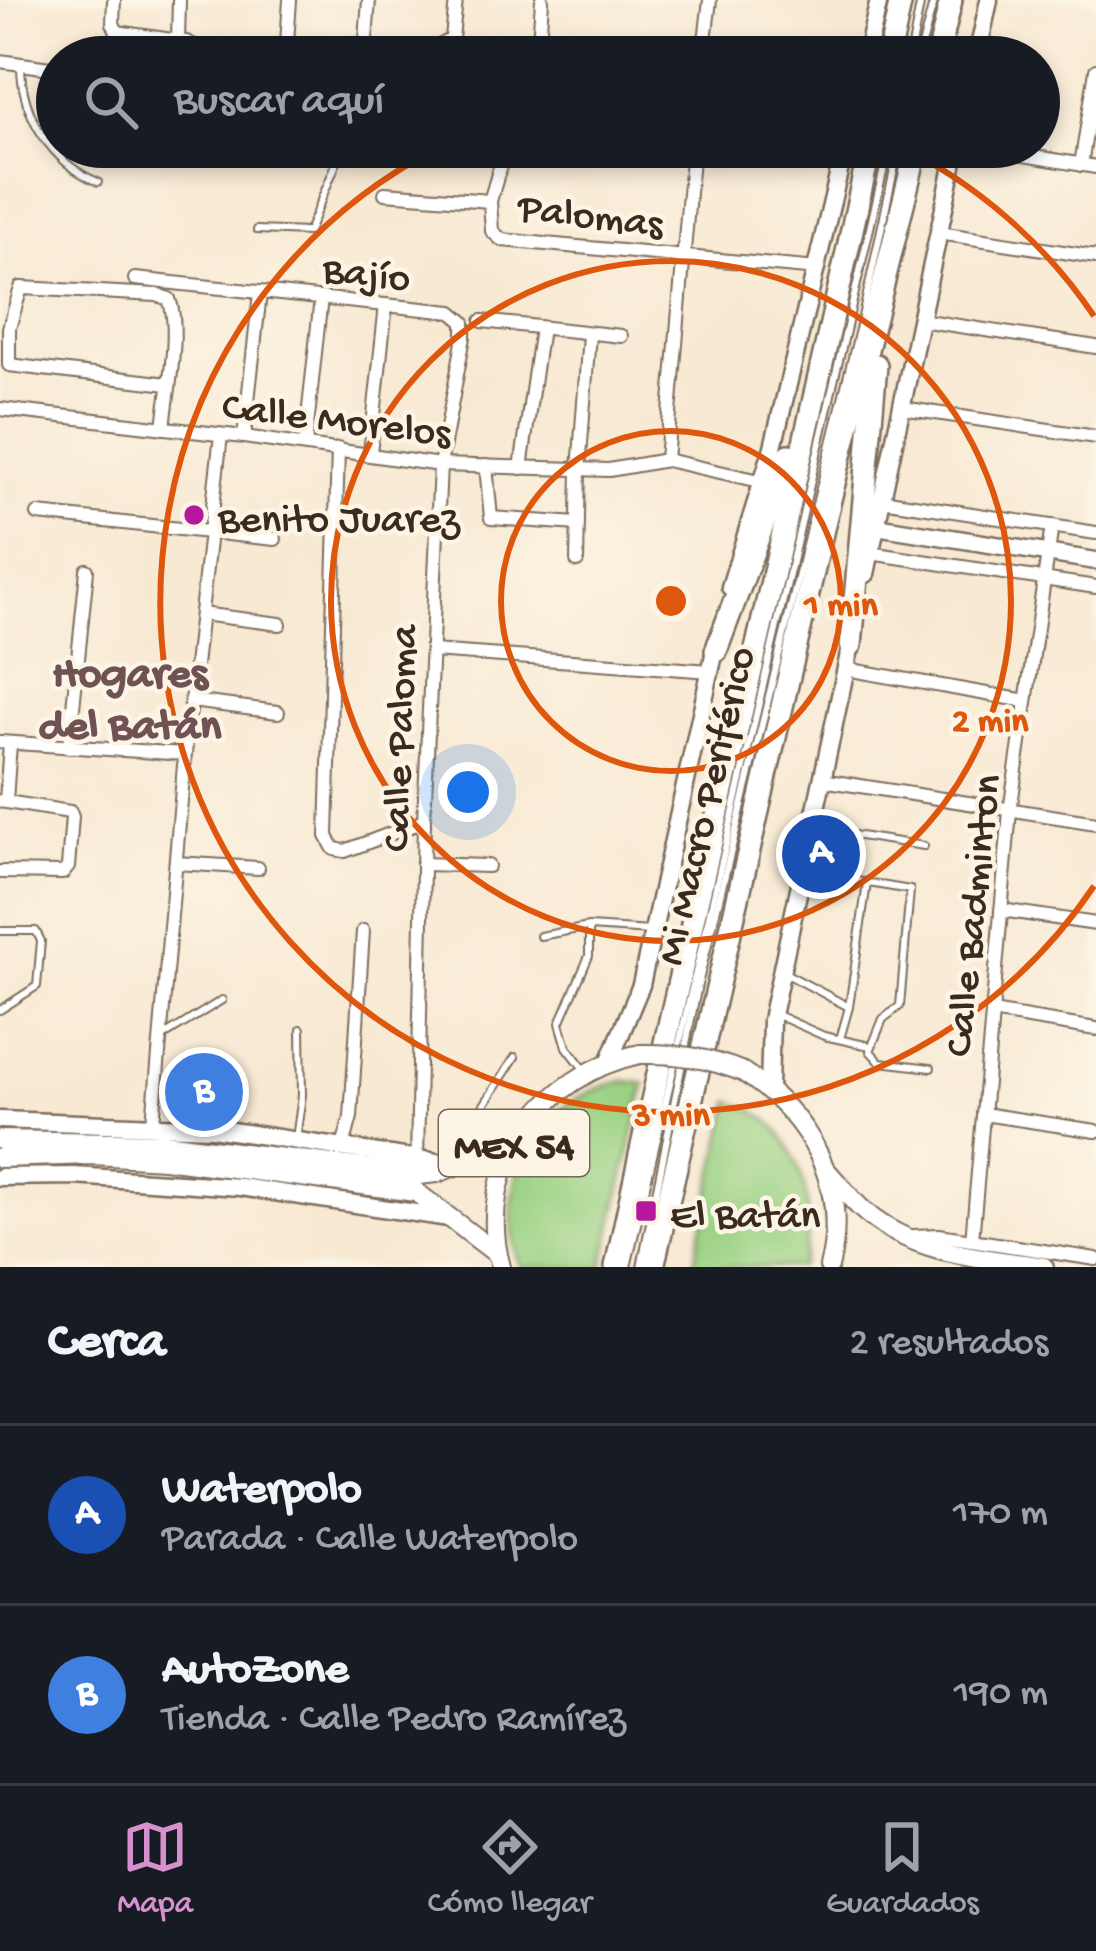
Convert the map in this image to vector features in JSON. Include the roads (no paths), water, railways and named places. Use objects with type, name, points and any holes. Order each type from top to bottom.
[{"type":"highway","points":[[893,36],[901,0]]},
{"type":"highway","points":[[943,36],[951,0]]},
{"type":"highway","points":[[616,1267],[679,973],[866,168]]},
{"type":"highway","points":[[653,1267],[825,520],[912,168]]},
{"type":"highway","points":[[850,645],[883,297]]},
{"type":"highway","points":[[714,661],[829,340]]},
{"type":"main road","name":"MEX 54","points":[[499,1260],[497,1192],[514,1142],[545,1102],[586,1072],[609,1062],[640,1054],[675,1053],[710,1058],[743,1072],[794,1112],[813,1139],[835,1209],[829,1267]]},
{"type":"main road","name":"MEX 54","points":[[0,1139],[165,1143],[419,1175],[514,1142]]},
{"type":"main road","name":"MEX 54","points":[[0,1157],[93,1155],[235,1167],[416,1192],[499,1260]]},
{"type":"main road","name":"MEX 54","points":[[826,1170],[867,1214],[906,1237],[948,1252],[1044,1267]]},
{"type":"street","points":[[114,0],[117,32],[144,36]]},
{"type":"street","points":[[178,0],[178,36]]},
{"type":"street","points":[[287,36],[290,0]]},
{"type":"street","points":[[366,36],[369,0]]},
{"type":"street","points":[[452,36],[456,0]]},
{"type":"street","points":[[539,36],[542,0]]},
{"type":"street","points":[[706,36],[710,0]]},
{"type":"street","points":[[871,36],[879,0]]},
{"type":"street","points":[[981,36],[989,0]]},
{"type":"street","points":[[0,62],[36,67]]},
{"type":"street","points":[[1089,166],[1096,70]]},
{"type":"street","points":[[386,193],[490,200],[500,168]]},
{"type":"street","points":[[691,168],[666,460],[760,481]]},
{"type":"street","points":[[609,1062],[636,1005],[720,625],[773,447],[840,168]]},
{"type":"street","points":[[769,1088],[772,1013],[953,168]]},
{"type":"street","name":"Palomas","points":[[490,200],[492,231],[506,241],[818,269]]},
{"type":"street","points":[[939,233],[1096,257]]},
{"type":"street","name":"Bajío","points":[[136,279],[452,312],[464,322]]},
{"type":"street","points":[[164,428],[168,384],[173,312],[169,299],[21,288],[9,328],[9,365],[168,384]]},
{"type":"street","points":[[244,437],[260,293]]},
{"type":"street","points":[[305,445],[321,298]]},
{"type":"street","points":[[370,453],[386,305]]},
{"type":"street","points":[[920,320],[1096,347]]},
{"type":"street","points":[[482,321],[622,336]]},
{"type":"street","name":"Calle Paloma","points":[[417,1160],[424,821],[440,465],[464,322]]},
{"type":"street","points":[[521,468],[541,328]]},
{"type":"street","points":[[578,561],[589,334]]},
{"type":"street","points":[[902,408],[1096,437]]},
{"type":"street","name":"Calle Morelos","points":[[0,409],[440,465],[609,470],[666,460]]},
{"type":"street","points":[[153,1123],[185,754],[221,435]]},
{"type":"street","points":[[338,449],[327,836],[334,849],[345,851],[424,821]]},
{"type":"street","points":[[486,466],[491,518],[578,524]]},
{"type":"street","points":[[882,500],[1096,533]]},
{"type":"street","points":[[38,514],[275,539]]},
{"type":"street","points":[[876,526],[1096,561]]},
{"type":"street","name":"Calle Badminton","points":[[972,1240],[1010,811],[1052,526]]},
{"type":"street","points":[[870,553],[1096,587]]},
{"type":"street","points":[[69,747],[87,570]]},
{"type":"street","points":[[201,614],[280,624]]},
{"type":"street","points":[[432,651],[714,661]]},
{"type":"street","points":[[845,669],[1026,701]]},
{"type":"street","points":[[191,701],[278,712]]},
{"type":"street","points":[[0,872],[63,873],[69,850],[70,812],[3,801],[5,742],[185,754]]},
{"type":"street","points":[[822,780],[1096,824]]},
{"type":"street","points":[[176,862],[258,868]]},
{"type":"street","points":[[423,864],[488,866]]},
{"type":"street","points":[[1001,910],[1096,924]]},
{"type":"street","points":[[343,1147],[351,1117],[363,932]]},
{"type":"street","points":[[992,1012],[1096,1029]]},
{"type":"street","points":[[983,1114],[1096,1131]]},
{"type":"street","points":[[0,1120],[153,1123],[460,1164]]},
{"type":"street","points":[[0,1177],[74,1176],[240,1187],[449,1218]]},
{"type":"street","points":[[906,1237],[939,1234],[1096,1259]]},
{"type":"lane","points":[[917,36],[921,0]]},
{"type":"lane","points":[[922,36],[934,0]]},
{"type":"lane","points":[[21,65],[29,113],[36,124]]},
{"type":"lane","points":[[70,168],[98,182]]},
{"type":"lane","points":[[257,230],[308,232],[335,168]]},
{"type":"lane","name":"Mi Macro Periférico","points":[[627,1267],[884,168]]},
{"type":"lane","name":"Mi Macro Periférico","points":[[640,1267],[698,985],[894,168]]},
{"type":"lane","points":[[811,828],[924,846]]},
{"type":"lane","points":[[833,877],[907,889],[912,897],[900,1006],[883,1019],[870,1046],[872,1056],[880,1062],[931,1068]]},
{"type":"lane","points":[[840,1040],[867,884]]},
{"type":"lane","points":[[586,1072],[567,1046],[560,1023],[589,956],[589,927]]},
{"type":"lane","points":[[540,936],[589,927],[653,932]]},
{"type":"lane","points":[[0,1010],[37,986],[41,941],[36,931],[2,933]]},
{"type":"lane","points":[[781,971],[849,1006]]},
{"type":"lane","points":[[161,1038],[222,1000]]},
{"type":"lane","points":[[772,1013],[840,1040],[870,1046]]},
{"type":"lane","points":[[296,1140],[302,1095],[301,1029]]},
{"type":"lane","points":[[460,1164],[473,1122],[515,1057]]},
{"type":"place","name":"Benito Juarez","points":[[194,515]]},
{"type":"place","name":"Waterpolo","points":[[821,854]]},
{"type":"place","name":"AutoZone","points":[[204,1092]]},
{"type":"place","name":"El Batán","points":[[646,1211]]},
{"type":"district","name":"Hogares del Batán","points":[[130,695]]}]
